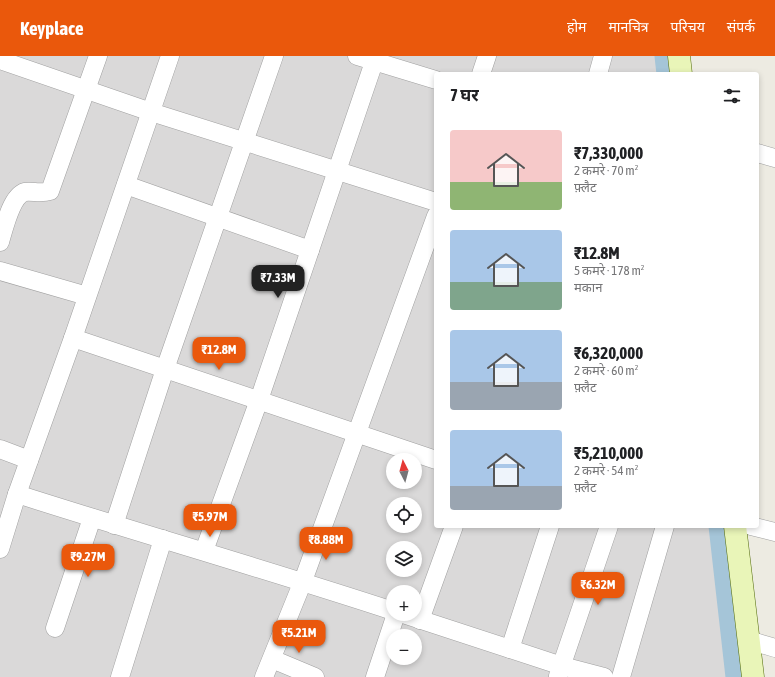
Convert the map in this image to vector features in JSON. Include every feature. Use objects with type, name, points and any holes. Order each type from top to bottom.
[{"type":"street","points":[[0,242],[13,202],[25,192],[42,193],[50,191],[98,56]]},
{"type":"street","points":[[0,549],[17,494],[152,112],[170,56]]},
{"type":"street","points":[[114,525],[165,369],[274,56]]},
{"type":"street","points":[[357,56],[375,59],[434,79]]},
{"type":"street","points":[[482,72],[487,56]]},
{"type":"street","points":[[599,72],[603,56]]},
{"type":"street","points":[[679,56],[681,72]]},
{"type":"street","points":[[204,552],[259,400],[375,59]]},
{"type":"street","points":[[0,60],[152,112],[434,201]]},
{"type":"street","points":[[759,154],[775,158]]},
{"type":"street","points":[[126,185],[310,250]]},
{"type":"street","points":[[264,677],[303,581],[434,221]]},
{"type":"street","points":[[0,271],[87,296]]},
{"type":"street","points":[[73,338],[434,459]]},
{"type":"street","points":[[0,449],[29,460]]},
{"type":"street","points":[[17,494],[114,525],[303,581],[386,609]]},
{"type":"street","points":[[55,628],[92,518]]},
{"type":"street","points":[[422,614],[453,528]]},
{"type":"street","points":[[510,649],[549,528]]},
{"type":"street","points":[[560,671],[608,528]]},
{"type":"street","points":[[621,677],[664,528]]},
{"type":"street","points":[[735,528],[753,677]]},
{"type":"street","points":[[759,528],[775,532]]},
{"type":"street","points":[[120,677],[163,539]]},
{"type":"street","points":[[375,677],[394,621]]},
{"type":"street","points":[[422,621],[510,649],[560,671],[604,677]]},
{"type":"street","points":[[748,640],[775,648]]},
{"type":"street","points":[[272,659],[315,677]]},
{"type":"shaded area","points":[[0,56],[656,56],[658,72],[434,72],[434,528],[711,528],[727,677],[0,677]]},
{"type":"waterway","points":[[663,56],[665,72]]},
{"type":"waterway","points":[[717,528],[734,677]]}]
